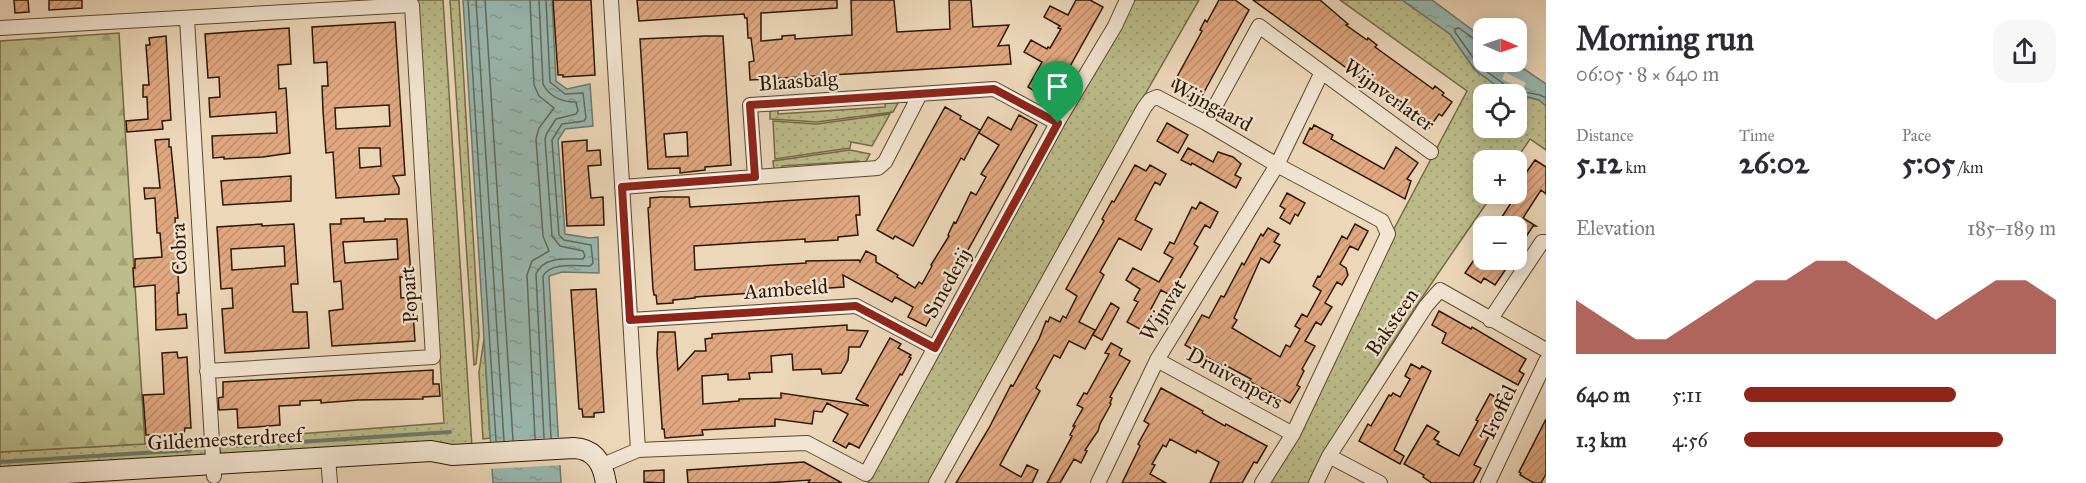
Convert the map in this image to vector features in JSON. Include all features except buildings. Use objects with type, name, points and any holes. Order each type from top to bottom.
[{"type":"street","points":[[611,0],[638,450]]},
{"type":"street","name":"Smederij","points":[[607,470],[638,450],[807,443],[863,479],[1058,123],[1115,26],[1127,0]]},
{"type":"street","name":"Popart","points":[[187,19],[412,5],[433,357],[207,371]]},
{"type":"street","points":[[0,28],[187,19]]},
{"type":"street","name":"Cobra","points":[[187,19],[214,470]]},
{"type":"street","name":"Wijnverlater","points":[[1206,123],[1259,26],[1431,152]]},
{"type":"street","name":"Wijnverlater","points":[[1277,165],[1322,72]]},
{"type":"street","name":"Blaasbalg","points":[[755,177],[750,105],[994,89],[1058,123]]},
{"type":"street","points":[[622,187],[878,168],[885,162],[920,94]]},
{"type":"street","name":"Wijngaard","points":[[936,483],[1150,100],[1157,97],[1382,221],[1388,234],[1293,434],[1262,483]]},
{"type":"street","name":"Wijnvat","points":[[1098,483],[1157,360],[1277,165]]},
{"type":"street","points":[[1490,320],[1542,242],[1546,242]]},
{"type":"street","name":"Baksteen","points":[[1316,483],[1329,456],[1426,306],[1440,290],[1545,351]]},
{"type":"street","name":"Aambeeld","points":[[630,320],[856,306],[935,348]]},
{"type":"street","name":"Troffel","points":[[1488,483],[1545,351]]},
{"type":"street","name":"Druivenpers","points":[[1157,360],[1293,434]]},
{"type":"street","name":"Gildemeesterdreef","points":[[0,477],[214,470],[329,470],[433,462],[452,455],[577,448],[588,444],[602,447],[607,470]]},
{"type":"street","points":[[1329,456],[1380,483]]},
{"type":"street","name":"Gildemeesterdreef","points":[[92,483],[214,470]]},
{"type":"street","points":[[607,470],[619,483]]},
{"type":"green space","points":[[417,0],[443,0],[472,447],[221,455],[218,440],[444,423]]},
{"type":"green space","points":[[450,0],[459,0],[479,335],[476,364],[474,365]]},
{"type":"green space","points":[[1133,0],[1199,0],[1088,194],[929,483],[868,483]]},
{"type":"green space","points":[[1340,0],[1402,0],[1450,34],[1473,67],[1473,72],[1478,72],[1496,84],[1473,84],[1473,138],[1527,138],[1527,97],[1539,100],[1546,106],[1546,150],[1530,139],[1523,150],[1473,150],[1473,204],[1486,204],[1478,216],[1473,216],[1473,223],[1374,372],[1311,483],[1269,483],[1297,437],[1395,227],[1467,91]]},
{"type":"green space","points":[[119,33],[145,444],[0,452],[0,41]]},
{"type":"green space","points":[[885,102],[898,103],[893,112],[817,122],[770,119],[770,110],[778,109],[778,114],[885,107]]},
{"type":"green space","points":[[890,114],[872,146],[851,142],[850,148],[775,159],[773,121],[817,124]]},
{"type":"green space","points":[[850,150],[870,154],[864,165],[860,166],[859,161],[782,166],[781,170],[774,171],[773,161]]},
{"type":"green space","points":[[484,339],[490,438],[483,439],[479,372]]},
{"type":"green space","points":[[207,440],[207,455],[0,474],[0,452]]},
{"type":"water","points":[[463,0],[552,0],[556,81],[567,89],[590,84],[593,126],[565,129],[558,140],[565,234],[598,237],[599,273],[562,272],[549,276],[561,483],[493,483]]},
{"type":"water","points":[[1402,0],[1432,0],[1473,31],[1473,67],[1450,34]]},
{"type":"water","points":[[1527,71],[1546,84],[1546,106],[1539,100],[1527,97],[1527,84],[1494,84],[1478,72]]},
{"type":"pier","points":[[1505,72],[1526,83],[1512,84],[1502,79]]},
{"type":"pier","points":[[560,437],[563,465],[489,469],[487,442]]},
{"type":"waterway","points":[[238,446],[450,432]]},
{"type":"waterway","points":[[0,462],[190,450]]},
{"type":"route","points":[[994,89],[1058,123],[935,348],[856,306],[630,320],[622,187],[755,177],[750,105],[994,89]]}]
